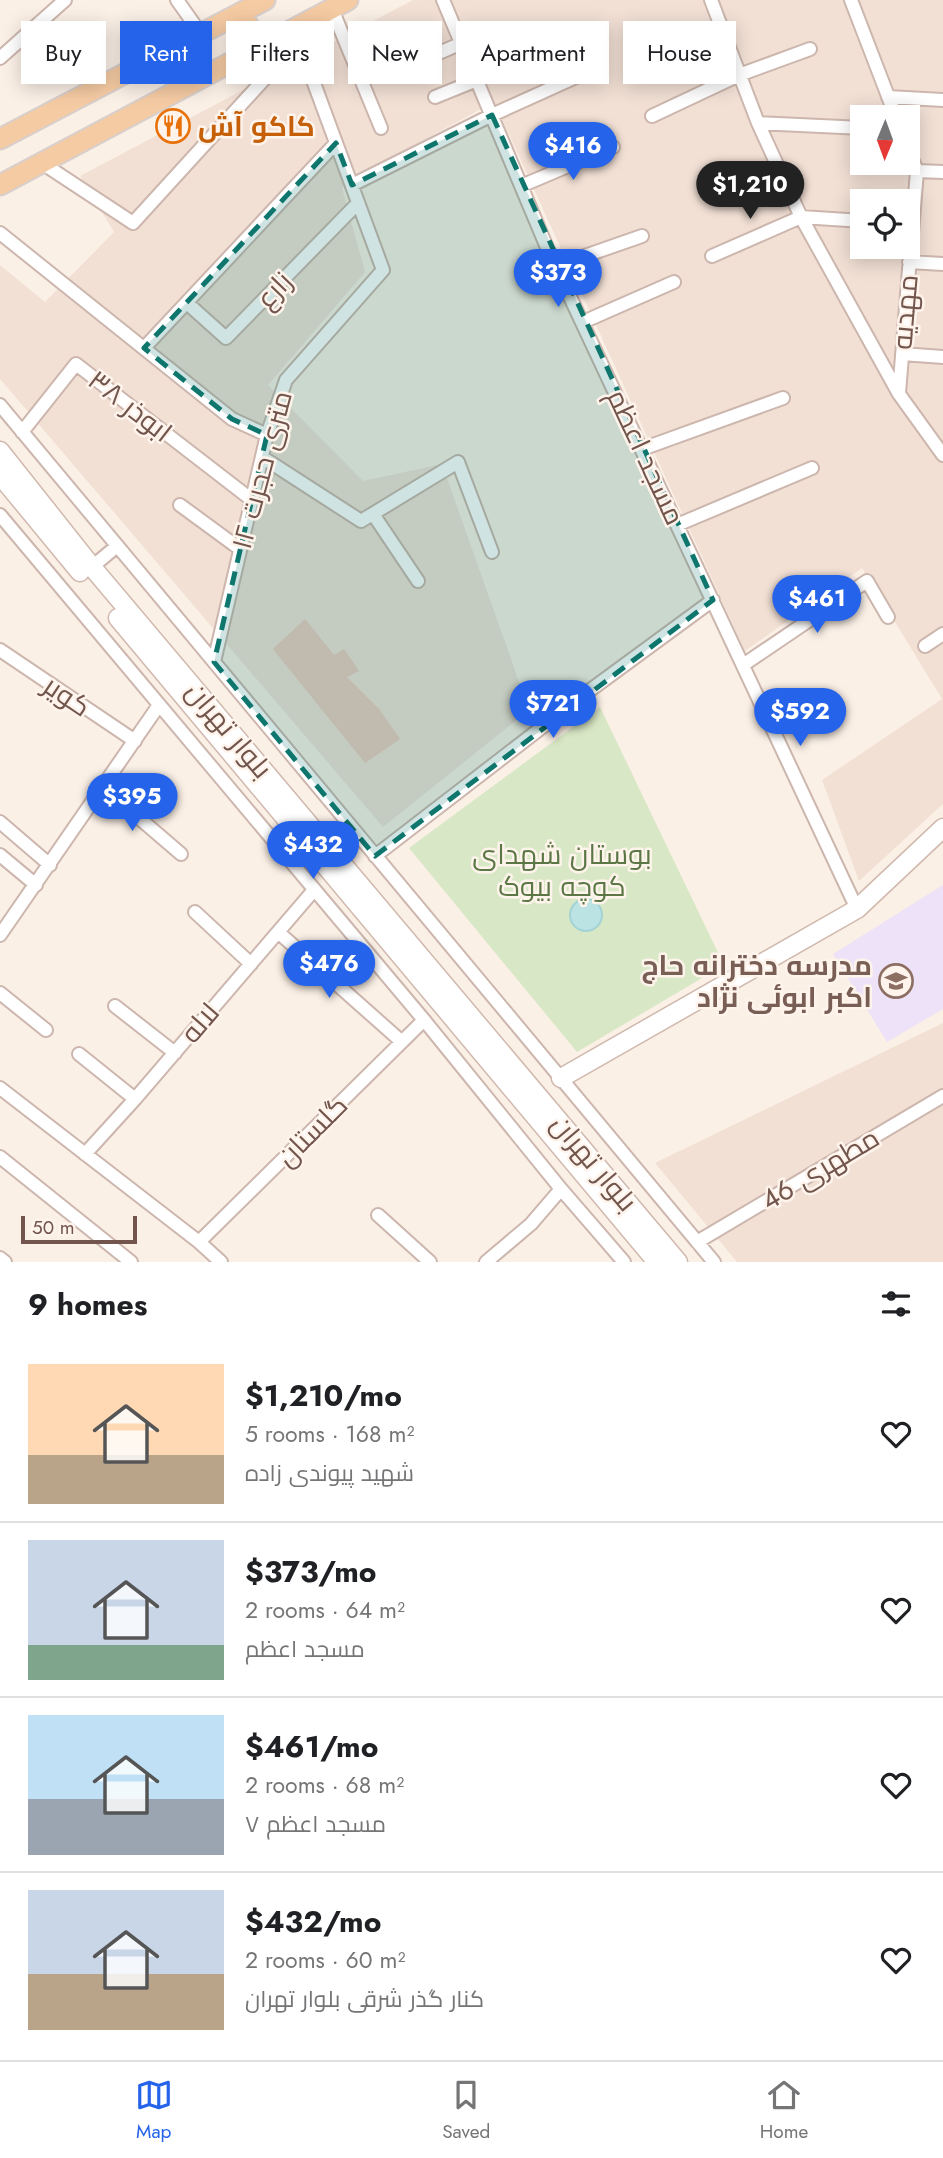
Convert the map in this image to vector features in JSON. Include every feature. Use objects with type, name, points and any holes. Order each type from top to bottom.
[{"type":"main road","points":[[212,28],[265,0]]},
{"type":"main road","points":[[317,21],[340,4]]},
{"type":"main road","points":[[241,13],[246,21]]},
{"type":"main road","points":[[0,185],[226,66]]},
{"type":"main road","points":[[0,139],[120,76]]},
{"type":"main road","name":"بلوار تهران","points":[[0,450],[92,567],[678,1262]]},
{"type":"main road","name":"بلوار تهران","points":[[0,475],[657,1262]]},
{"type":"main road","points":[[561,1078],[857,909],[943,828]]},
{"type":"street","points":[[177,0],[192,21]]},
{"type":"street","name":"مسجد اعظم","points":[[443,0],[456,29]]},
{"type":"street","points":[[711,0],[758,123],[801,217],[899,394],[941,449]]},
{"type":"street","points":[[851,0],[891,105]]},
{"type":"street","points":[[0,58],[58,2]]},
{"type":"street","points":[[340,4],[381,128]]},
{"type":"street","points":[[652,116],[739,75],[810,49]]},
{"type":"street","points":[[42,163],[133,223],[254,84]]},
{"type":"street","points":[[314,84],[358,203]]},
{"type":"street","points":[[435,97],[467,84]]},
{"type":"street","name":"مسجد اعظم","points":[[479,84],[556,266],[857,909]]},
{"type":"street","points":[[352,185],[560,84]]},
{"type":"street","points":[[888,97],[943,100]]},
{"type":"street","points":[[758,123],[850,127]]},
{"type":"street","points":[[144,348],[336,143]]},
{"type":"street","points":[[521,186],[613,147]]},
{"type":"street","points":[[920,171],[943,172]]},
{"type":"street","name":"زارع","points":[[187,303],[226,338],[358,203]]},
{"type":"street","name":"۱۲ متری حجرت","points":[[214,662],[267,435],[286,380],[383,270],[358,203]]},
{"type":"street","points":[[712,256],[801,217],[850,220]]},
{"type":"street","points":[[0,233],[232,419],[267,435]]},
{"type":"street","points":[[556,266],[642,236]]},
{"type":"street","name":"مهدیه","points":[[899,394],[909,259]]},
{"type":"street","points":[[909,262],[943,264]]},
{"type":"street","points":[[583,322],[674,282]]},
{"type":"street","points":[[902,354],[943,357]]},
{"type":"street","name":"۳۸ ابوذر","points":[[22,432],[76,364],[252,500]]},
{"type":"street","points":[[642,449],[783,398]]},
{"type":"street","points":[[0,405],[714,1262]]},
{"type":"street","points":[[262,457],[360,521],[458,462],[492,552]]},
{"type":"street","points":[[677,525],[812,468]]},
{"type":"street","points":[[180,505],[240,549]]},
{"type":"street","points":[[373,514],[418,581]]},
{"type":"street","points":[[0,515],[624,1262]]},
{"type":"street","points":[[92,567],[117,546]]},
{"type":"street","points":[[743,665],[867,581],[888,617]]},
{"type":"street","points":[[375,856],[589,691],[713,600]]},
{"type":"street","points":[[925,646],[943,634]]},
{"type":"street","name":"کویر","points":[[0,650],[135,741]]},
{"type":"street","points":[[0,935],[159,705]]},
{"type":"street","points":[[103,787],[181,854]]},
{"type":"street","points":[[0,822],[50,865]]},
{"type":"street","points":[[0,855],[36,885]]},
{"type":"street","name":"لاله","points":[[85,1154],[314,890]]},
{"type":"street","points":[[195,912],[251,964]]},
{"type":"street","points":[[278,932],[402,1042]]},
{"type":"street","points":[[0,993],[46,1030]]},
{"type":"street","points":[[115,1006],[175,1053]]},
{"type":"street","name":"گلستان","points":[[199,1242],[424,1020]]},
{"type":"street","points":[[79,1054],[135,1099]]},
{"type":"street","points":[[0,1088],[199,1242],[221,1262]]},
{"type":"street","name":"مطهری 46","points":[[697,1242],[943,1096]]},
{"type":"street","points":[[0,1157],[131,1262]]},
{"type":"street","points":[[486,1262],[531,1224],[561,1189]]},
{"type":"street","points":[[378,1215],[430,1262]]},
{"type":"street","points":[[0,1258],[5,1262]]},
{"type":"highlighted area","points":[[492,115],[713,600],[375,856],[214,662],[267,435],[232,419],[144,348],[336,143],[352,185]]},
{"type":"shaded area","points":[[413,0],[943,0],[943,804],[859,881],[822,780],[942,699],[862,568],[745,651],[494,102],[361,174],[342,188],[365,272],[268,385],[363,481],[442,464],[529,710],[383,827],[0,379],[0,265],[45,302],[114,232],[80,176],[254,84],[334,84],[334,42],[348,34],[348,84],[442,84],[442,21],[373,21]]},
{"type":"shaded area","name":"مدرسه دخترانه حاج اکبر ابوئی نژاد","points":[[943,885],[943,1009],[887,1042],[833,954]]},
{"type":"shaded area","points":[[943,1023],[943,1262],[737,1262],[655,1163]]},
{"type":"green space","name":"بوستان شهدای کوچه بیوک","points":[[600,707],[724,965],[577,1052],[409,848]]},
{"type":"water","points":[[586,899],[597,904],[602,915],[597,926],[586,931],[575,926],[570,915],[575,904]]},
{"type":"building","points":[[305,619],[334,655],[344,649],[359,671],[347,677],[379,709],[400,739],[365,763],[273,649]]},
{"type":"place","name":"کاکو آش","points":[[173,126]]},
{"type":"place","name":"مدرسه دخترانه حاج اکبر ابوئی نژاد","points":[[896,981]]}]
